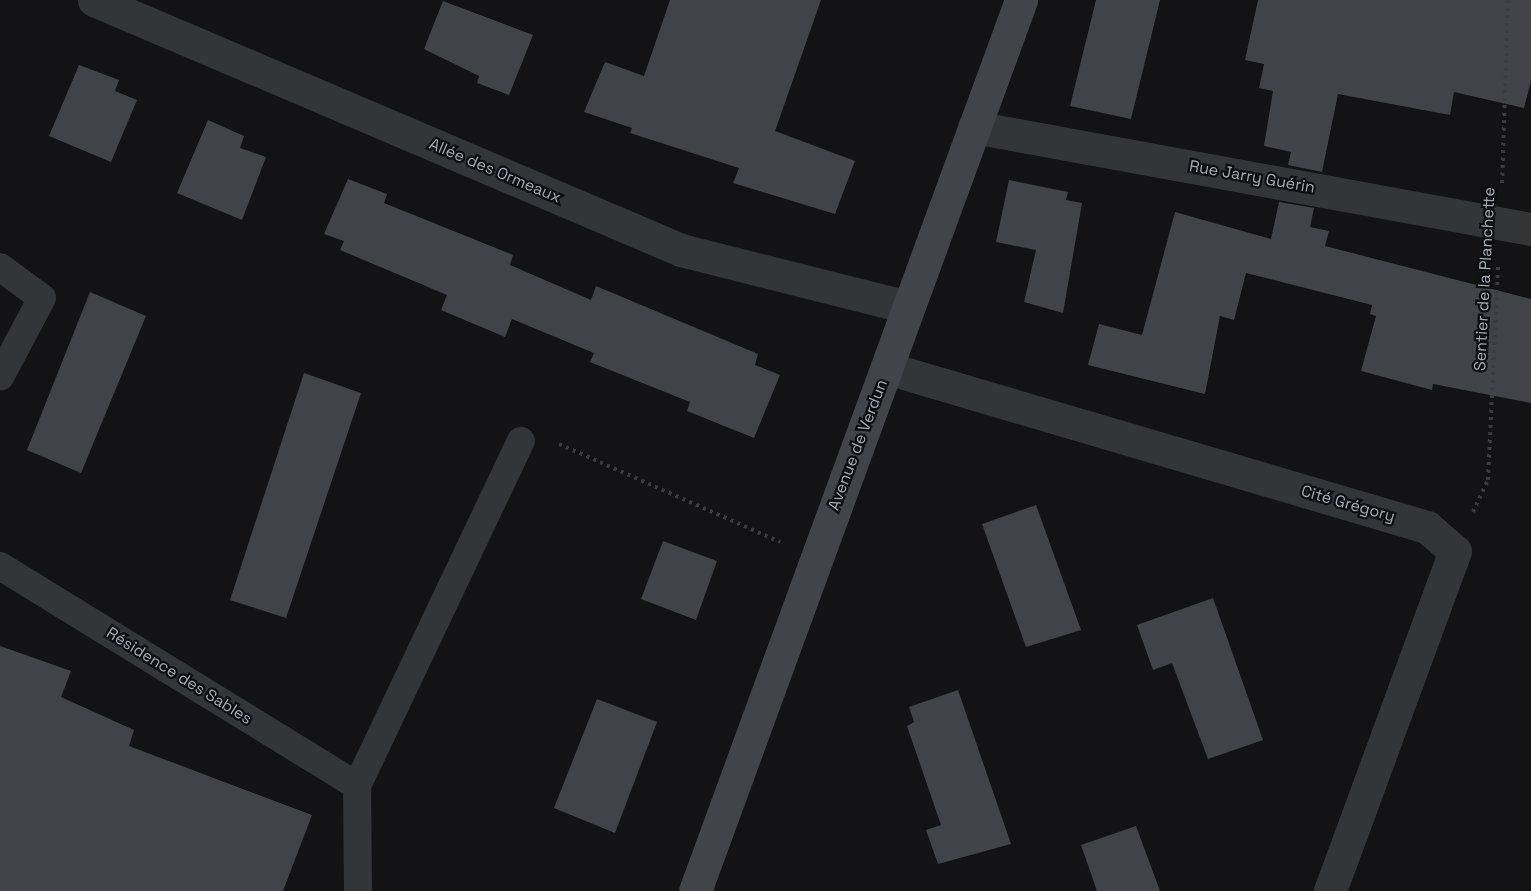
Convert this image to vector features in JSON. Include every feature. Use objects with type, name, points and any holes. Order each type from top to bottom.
[{"type":"street","name":"Allée des Ormeaux","points":[[94,0],[681,250],[908,306]]},
{"type":"street","name":"Avenue de Verdun","points":[[695,891],[1021,0]]},
{"type":"street","name":"Rue Jarry Guérin","points":[[974,126],[1516,226]]},
{"type":"street","name":"Cité Grégory","points":[[887,368],[1427,527],[1455,551]]},
{"type":"street","points":[[1330,891],[1455,551]]},
{"type":"lane","points":[[0,267],[42,298],[0,377]]},
{"type":"lane","points":[[358,891],[357,786],[521,441]]},
{"type":"lane","name":"Résidence des Sables","points":[[0,566],[357,786]]},
{"type":"path","name":"Sentier de la Planchette","points":[[1455,551],[1488,480],[1516,226],[1508,0]]},
{"type":"path","points":[[521,441],[542,436],[816,558]]},
{"type":"building","points":[[670,0],[821,0],[775,131],[855,161],[835,214],[733,183],[739,168],[630,133],[632,128],[584,112],[605,62],[644,76]]},
{"type":"building","points":[[1096,0],[1160,0],[1131,119],[1070,106]]},
{"type":"building","points":[[1258,0],[1531,0],[1531,81],[1524,108],[1454,92],[1450,115],[1338,94],[1322,172],[1288,165],[1291,152],[1264,146],[1273,91],[1259,88],[1264,64],[1245,60]]},
{"type":"building","points":[[443,1],[533,35],[509,95],[477,83],[479,76],[424,49]]},
{"type":"building","points":[[79,65],[119,80],[115,91],[137,100],[111,162],[49,136]]},
{"type":"building","points":[[208,120],[244,136],[240,148],[266,157],[242,220],[177,193]]},
{"type":"building","points":[[348,179],[387,194],[384,203],[513,255],[510,265],[591,300],[596,286],[758,354],[755,365],[780,375],[754,438],[687,411],[690,402],[590,362],[594,353],[512,319],[505,337],[441,310],[447,295],[340,250],[344,241],[324,234]]},
{"type":"building","points":[[1009,180],[1068,192],[1066,200],[1082,203],[1063,313],[1024,302],[1036,250],[996,242]]},
{"type":"building","points":[[1279,202],[1314,208],[1310,227],[1329,231],[1325,246],[1531,299],[1531,403],[1433,384],[1432,390],[1361,371],[1376,316],[1370,314],[1372,305],[1246,273],[1234,320],[1220,316],[1205,394],[1088,365],[1099,324],[1142,335],[1175,212],[1271,239]]},
{"type":"building","points":[[90,292],[146,316],[81,473],[27,450]]},
{"type":"building","points":[[304,373],[361,393],[286,618],[230,600]]},
{"type":"building","points":[[1036,505],[1081,630],[1026,647],[982,524]]},
{"type":"building","points":[[663,541],[717,561],[696,620],[641,599]]},
{"type":"building","points":[[1213,598],[1263,740],[1208,759],[1172,663],[1153,670],[1137,625]]},
{"type":"building","points":[[0,646],[71,671],[61,697],[134,730],[129,746],[312,815],[283,891],[0,891]]},
{"type":"building","points":[[958,690],[1011,844],[938,864],[926,830],[941,825],[907,726],[914,722],[909,707]]},
{"type":"building","points":[[597,699],[657,722],[615,833],[554,808]]},
{"type":"building","points":[[1136,826],[1160,891],[1097,891],[1081,845]]}]
